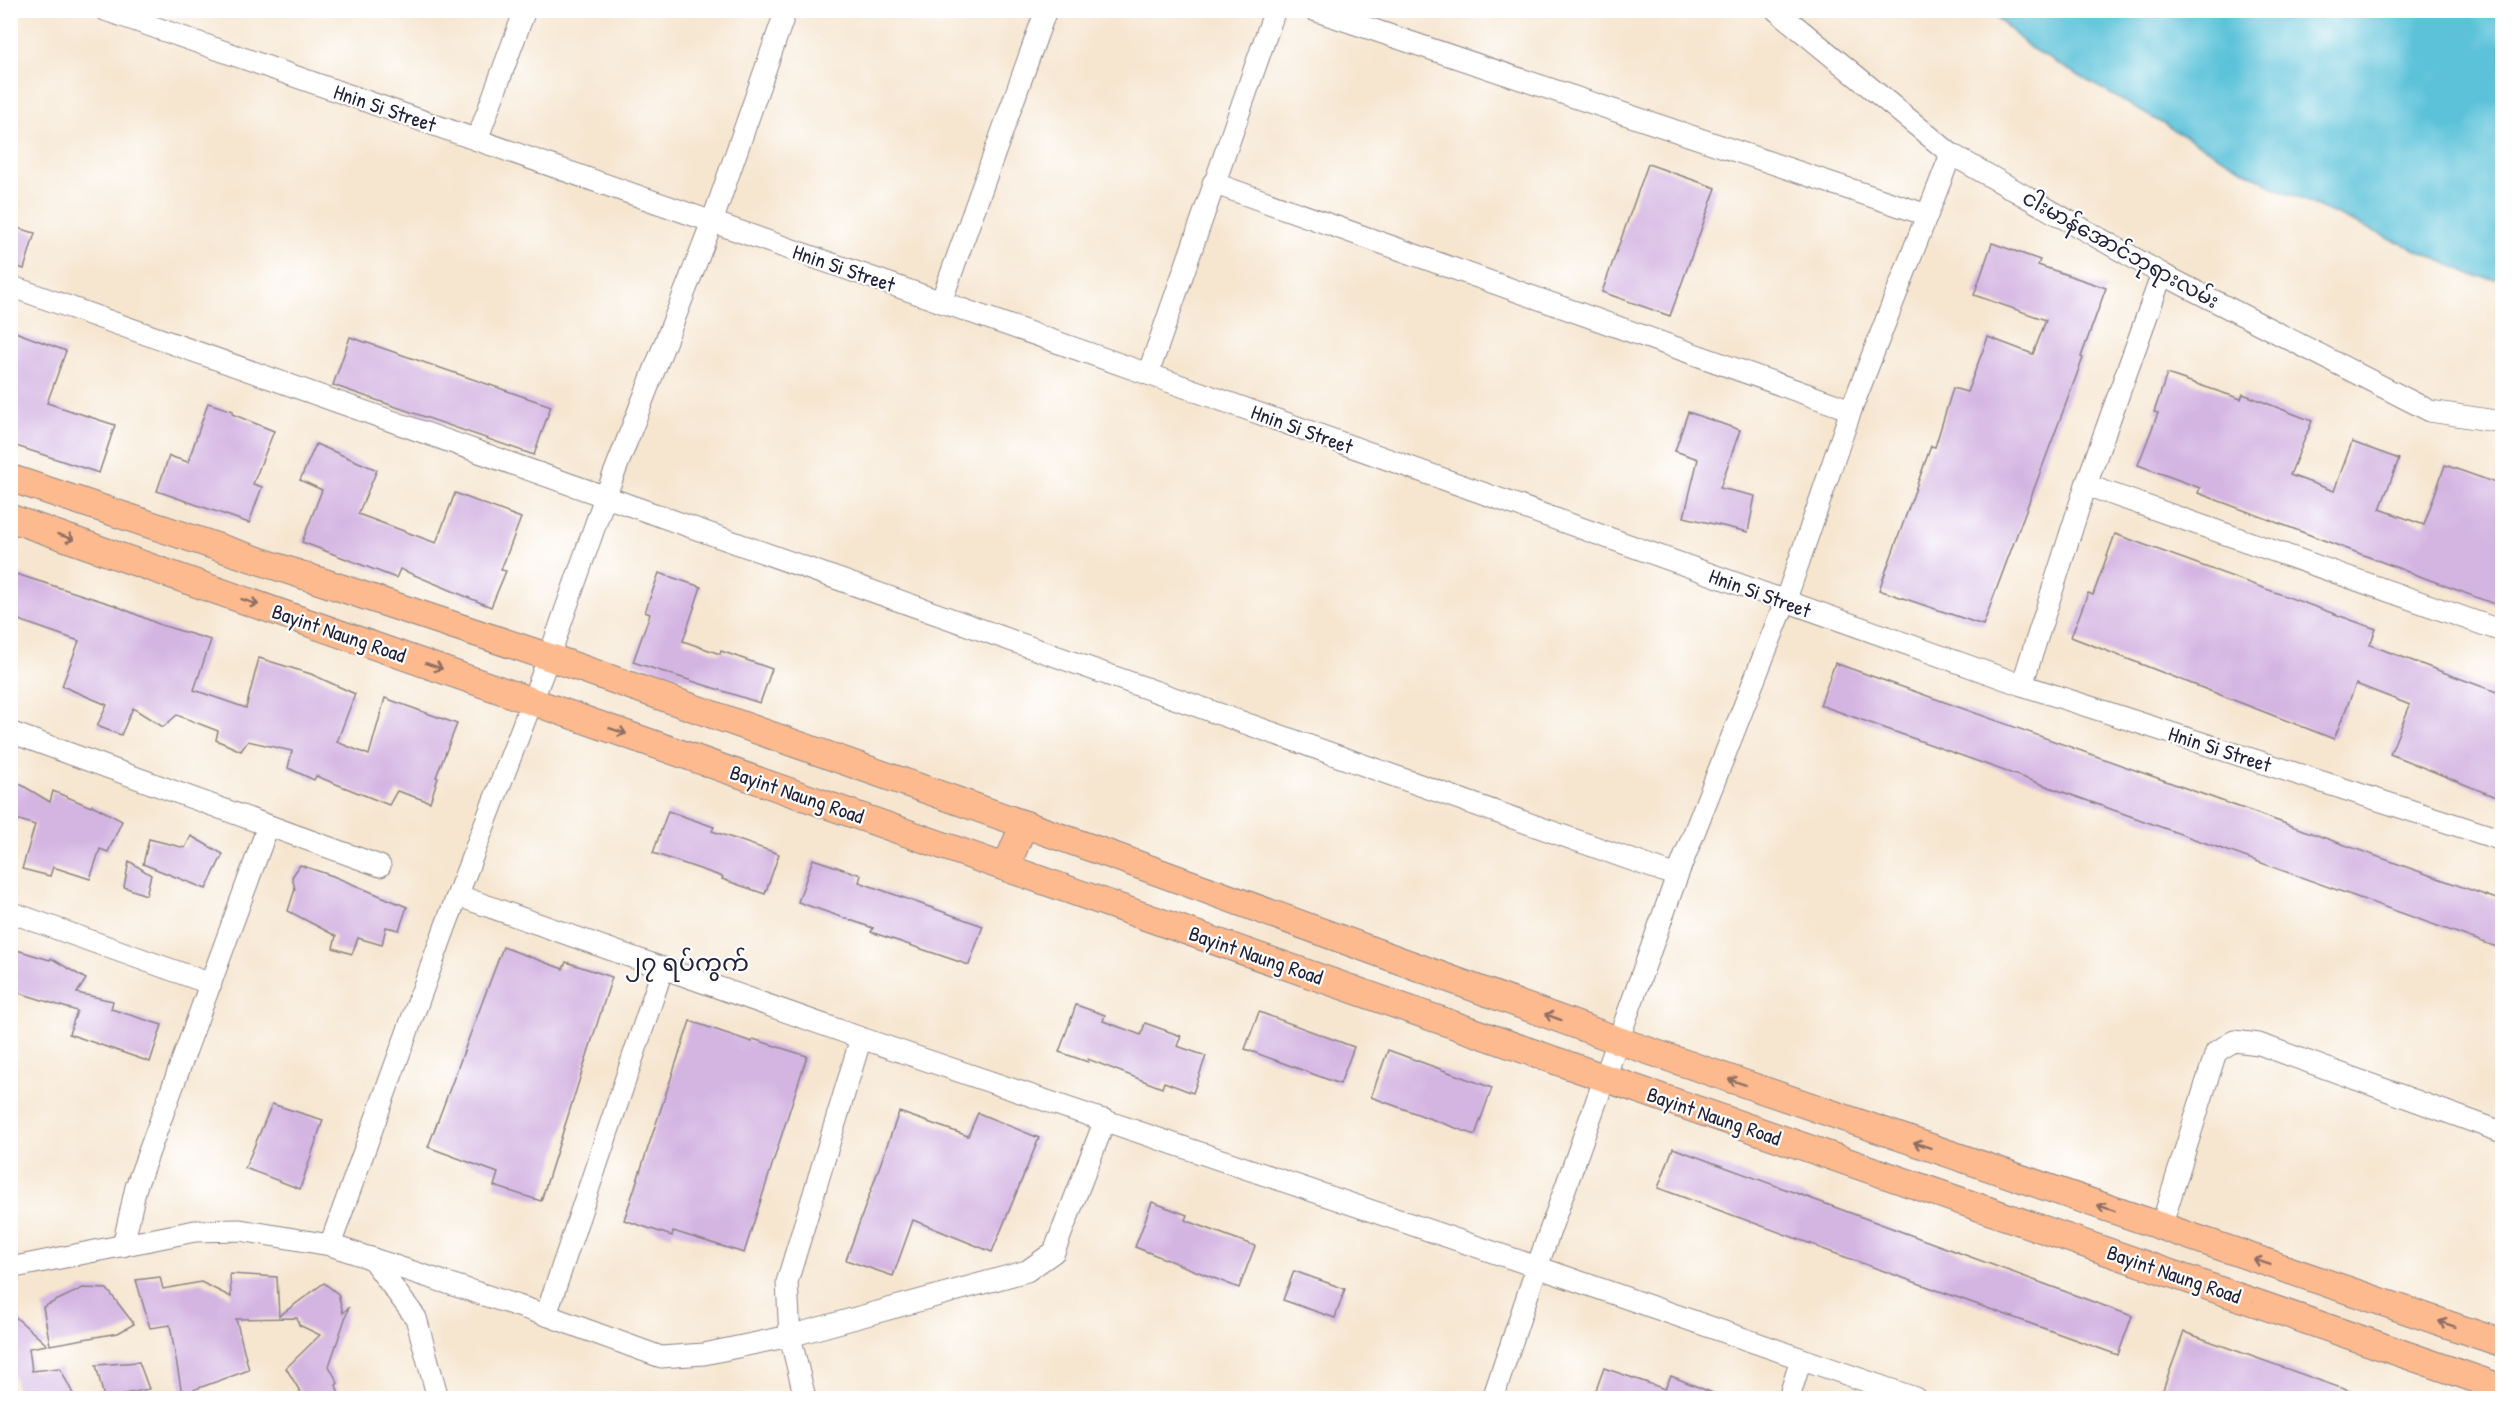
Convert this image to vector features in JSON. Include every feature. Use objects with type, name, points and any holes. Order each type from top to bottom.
[{"type":"main road","name":"Bayint Naung Road","points":[[10,478],[549,657],[1024,824],[1617,1040],[2502,1343]]},
{"type":"main road","name":"Bayint Naung Road","points":[[10,518],[1605,1078],[2502,1388]]},
{"type":"main road","points":[[1006,867],[1024,824]]},
{"type":"street","name":"Hnin Si Street","points":[[105,10],[159,19],[477,140],[1148,374],[2022,685],[2502,840]]},
{"type":"street","points":[[477,140],[525,10]]},
{"type":"street","points":[[330,1245],[446,924],[459,896],[549,657],[605,497],[712,222],[786,10]]},
{"type":"street","points":[[941,302],[1046,10]]},
{"type":"street","points":[[1148,374],[1275,10]]},
{"type":"street","points":[[1314,10],[1927,215]]},
{"type":"street","name":"ငါးမာန်အောင်ဘုရားလမ်း","points":[[1776,10],[1951,154],[2162,274],[2430,411],[2502,422]]},
{"type":"street","points":[[1493,1398],[1617,1040],[1677,876],[1785,602],[1851,410],[1951,154]]},
{"type":"street","points":[[1213,183],[1851,410]]},
{"type":"street","points":[[2022,685],[2086,485],[2162,274]]},
{"type":"street","points":[[10,286],[1677,876]]},
{"type":"street","points":[[2086,485],[2502,631]]},
{"type":"street","points":[[10,732],[380,866]]},
{"type":"street","points":[[123,1246],[136,1187],[268,826]]},
{"type":"street","points":[[459,896],[861,1038],[1915,1398]]},
{"type":"street","points":[[10,912],[211,984]]},
{"type":"street","points":[[546,1315],[663,968]]},
{"type":"street","points":[[805,1398],[790,1336],[787,1282],[861,1038]]},
{"type":"street","points":[[2161,1227],[2216,1052],[2234,1041],[2259,1044],[2502,1132]]},
{"type":"street","points":[[10,1268],[195,1231],[240,1230],[330,1245],[546,1315],[660,1357],[704,1354],[790,1336],[1027,1271],[1054,1252],[1105,1120]]},
{"type":"street","points":[[371,1258],[416,1318],[438,1398]]},
{"type":"street","points":[[1790,1398],[1801,1359]]},
{"type":"water","points":[[1990,11],[2502,11],[2502,280],[2475,276],[2272,186],[2030,48]]},
{"type":"building","points":[[1648,164],[1716,188],[1670,316],[1602,292]]},
{"type":"building","points":[[10,226],[35,233],[24,269],[10,264]]},
{"type":"building","points":[[1992,243],[2040,260],[2038,265],[2106,288],[2081,357],[2083,358],[1983,625],[1879,590],[1931,446],[1935,447],[1953,388],[1967,392],[1988,337],[2033,354],[2046,320],[1974,295]]},
{"type":"building","points":[[10,330],[66,351],[47,403],[115,425],[99,473],[10,444]]},
{"type":"building","points":[[350,337],[551,406],[534,455],[333,385]]},
{"type":"building","points":[[2167,374],[2241,399],[2243,394],[2312,421],[2290,475],[2334,491],[2352,442],[2399,459],[2380,509],[2424,525],[2445,465],[2502,485],[2502,607],[2198,493],[2200,488],[2138,465],[2158,413],[2154,412]]},
{"type":"building","points":[[208,403],[233,411],[232,414],[274,431],[253,484],[262,487],[249,523],[157,491],[169,456],[188,462]]},
{"type":"building","points":[[1688,412],[1740,430],[1720,488],[1755,496],[1748,532],[1684,517],[1698,459],[1675,451]]},
{"type":"building","points":[[316,444],[377,470],[358,514],[436,543],[455,493],[521,518],[501,570],[506,571],[491,607],[400,569],[396,578],[302,542],[322,490],[300,480]]},
{"type":"building","points":[[2115,534],[2376,629],[2370,645],[2502,694],[2502,786],[2498,798],[2390,754],[2410,705],[2356,684],[2334,739],[2071,637],[2088,593],[2093,595]]},
{"type":"building","points":[[13,573],[114,605],[161,625],[211,640],[194,690],[246,708],[259,658],[311,674],[355,694],[337,742],[369,755],[385,698],[457,724],[436,777],[438,778],[430,802],[397,791],[389,805],[316,776],[314,780],[288,768],[292,751],[248,741],[241,751],[216,740],[218,731],[177,715],[163,727],[133,708],[121,735],[97,726],[107,705],[62,686],[79,641],[10,617],[10,589]]},
{"type":"building","points":[[659,573],[701,587],[683,641],[720,654],[721,651],[772,669],[760,703],[633,662],[650,614],[645,612]]},
{"type":"building","points":[[1835,663],[2502,901],[2502,949],[1820,705]]},
{"type":"building","points":[[10,778],[50,802],[53,791],[91,807],[92,805],[122,821],[108,852],[100,849],[90,879],[53,867],[50,876],[22,869],[35,825],[10,817]]},
{"type":"building","points":[[668,811],[714,827],[712,831],[779,854],[765,894],[653,853]]},
{"type":"building","points":[[191,836],[223,854],[206,889],[143,864],[149,839],[185,848]]},
{"type":"building","points":[[813,859],[861,875],[859,882],[983,926],[969,965],[871,932],[873,928],[798,902]]},
{"type":"building","points":[[129,861],[151,875],[146,895],[124,887]]},
{"type":"building","points":[[300,865],[333,876],[407,907],[399,930],[386,927],[382,945],[358,938],[352,954],[333,948],[336,936],[288,911],[295,889],[292,877]]},
{"type":"building","points":[[503,947],[563,969],[566,962],[612,977],[541,1201],[494,1186],[498,1173],[428,1147]]},
{"type":"building","points":[[10,948],[50,960],[51,958],[86,979],[77,993],[113,1001],[111,1009],[162,1025],[150,1062],[69,1034],[77,1011],[10,990]]},
{"type":"building","points":[[1076,1005],[1105,1015],[1103,1021],[1141,1035],[1145,1023],[1181,1036],[1177,1046],[1206,1056],[1193,1093],[1164,1082],[1162,1088],[1088,1059],[1088,1062],[1059,1052]]},
{"type":"building","points":[[1259,1012],[1354,1047],[1340,1084],[1245,1049]]},
{"type":"building","points":[[690,1021],[752,1042],[753,1039],[807,1056],[744,1253],[673,1231],[672,1236],[624,1220]]},
{"type":"building","points":[[1388,1050],[1492,1088],[1475,1135],[1371,1097]]},
{"type":"building","points":[[272,1104],[323,1120],[300,1189],[245,1168]]},
{"type":"building","points":[[899,1112],[968,1136],[978,1113],[1039,1138],[992,1252],[913,1220],[893,1276],[846,1260]]},
{"type":"building","points":[[1673,1148],[2132,1316],[2118,1355],[1658,1188]]},
{"type":"building","points":[[1152,1202],[1187,1215],[1185,1220],[1255,1246],[1239,1288],[1135,1247]]},
{"type":"building","points":[[1294,1271],[1345,1289],[1335,1318],[1283,1300]]},
{"type":"building","points":[[230,1274],[277,1277],[279,1316],[324,1283],[338,1294],[343,1313],[349,1307],[329,1366],[338,1383],[336,1385],[340,1398],[304,1398],[286,1368],[320,1335],[299,1325],[297,1318],[236,1319],[249,1370],[182,1394],[170,1325],[150,1328],[136,1280],[160,1277],[163,1289],[201,1282],[231,1297]]},
{"type":"building","points":[[83,1288],[107,1289],[134,1324],[118,1333],[50,1345],[43,1307]]},
{"type":"building","points":[[10,1312],[47,1345],[29,1348],[32,1371],[60,1368],[75,1398],[20,1398],[10,1364]]},
{"type":"building","points":[[2184,1332],[2363,1396],[2362,1398],[2160,1398]]},
{"type":"building","points":[[139,1362],[149,1389],[124,1394],[124,1398],[104,1398],[96,1365]]},
{"type":"building","points":[[1604,1368],[1665,1389],[1671,1376],[1725,1398],[1593,1398]]},
{"type":"district","name":"၂၇ ရပ်ကွက်","points":[[687,962]]}]
